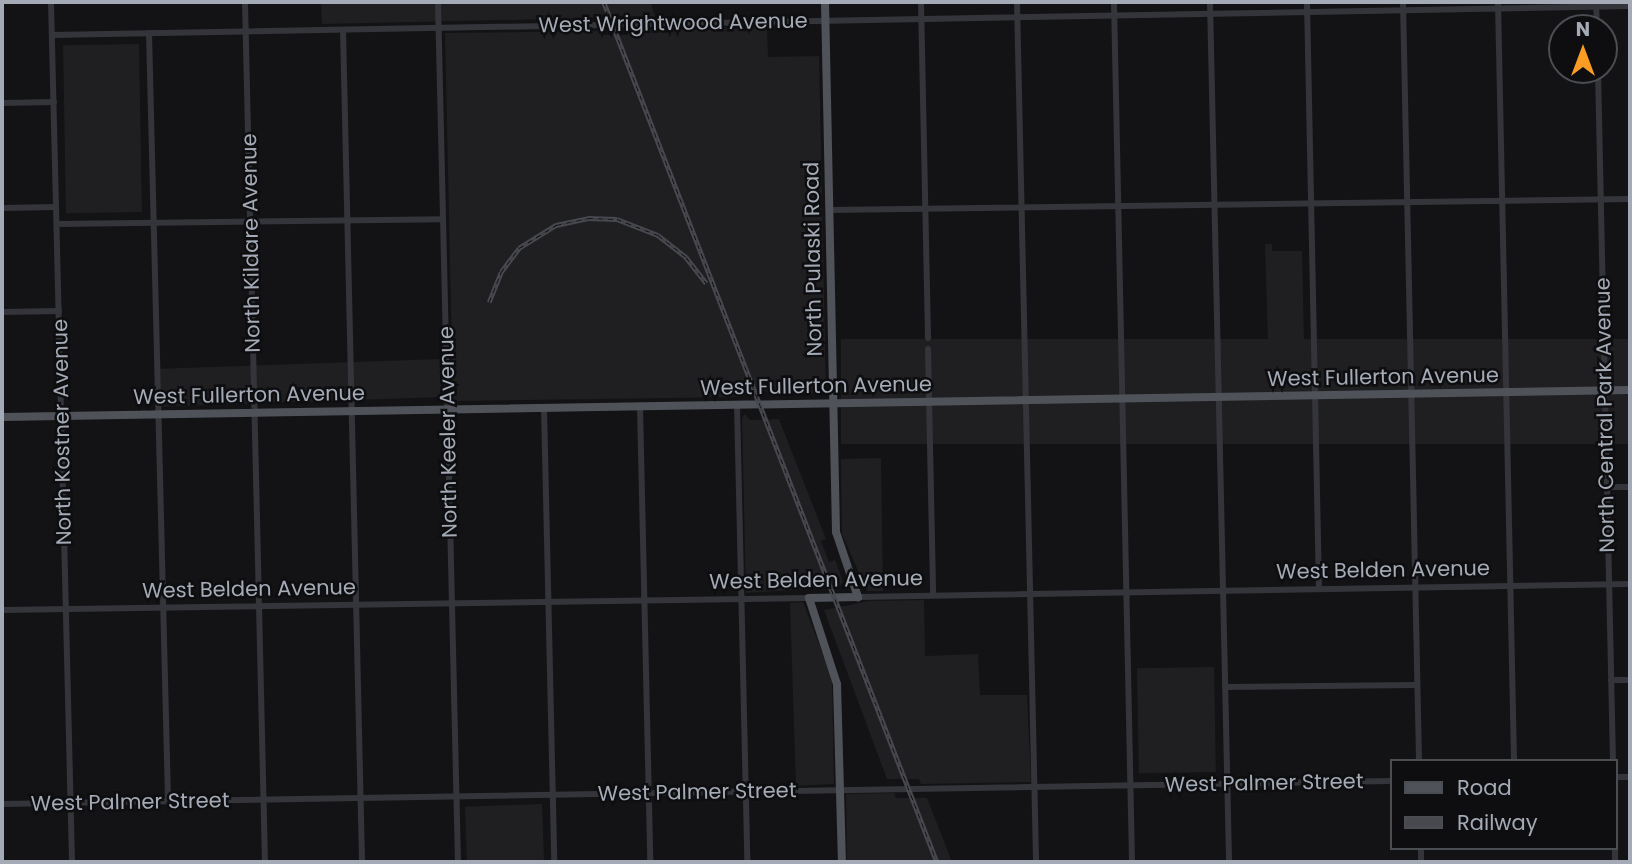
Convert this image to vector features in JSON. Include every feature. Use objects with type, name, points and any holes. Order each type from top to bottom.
[{"type":"main road","name":"North Pulaski Road","points":[[825,2],[836,532],[858,597]]},
{"type":"main road","name":"West Fullerton Avenue","points":[[2,417],[1630,390]]},
{"type":"main road","name":"West Belden Avenue","points":[[809,598],[858,597]]},
{"type":"main road","points":[[809,598],[837,684],[842,862]]},
{"type":"street","name":"North Kostner Avenue","points":[[51,2],[72,862]]},
{"type":"street","name":"North Kildare Avenue","points":[[245,2],[265,862]]},
{"type":"street","name":"North Keeler Avenue","points":[[438,2],[458,862]]},
{"type":"street","points":[[921,2],[928,338]]},
{"type":"street","points":[[1017,2],[1036,862]]},
{"type":"street","points":[[1114,2],[1132,862]]},
{"type":"street","points":[[1210,2],[1229,862]]},
{"type":"street","points":[[1307,2],[1319,589]]},
{"type":"street","name":"West Wrightwood Avenue","points":[[52,35],[1307,10],[1403,5],[1630,6]]},
{"type":"street","points":[[1403,5],[1419,759]]},
{"type":"street","points":[[1499,5],[1514,759]]},
{"type":"street","points":[[343,30],[362,862]]},
{"type":"street","points":[[149,33],[168,801]]},
{"type":"street","name":"North Central Park Avenue","points":[[1598,84],[1613,759]]},
{"type":"street","points":[[2,103],[54,102]]},
{"type":"street","points":[[830,210],[1630,199]]},
{"type":"street","points":[[2,208],[56,207]]},
{"type":"street","points":[[57,224],[443,219]]},
{"type":"street","points":[[2,312],[59,311]]},
{"type":"street","points":[[928,349],[933,595]]},
{"type":"street","points":[[737,405],[747,862]]},
{"type":"street","points":[[640,407],[650,862]]},
{"type":"street","points":[[544,408],[554,862]]},
{"type":"street","points":[[1606,487],[1630,487]]},
{"type":"street","name":"West Belden Avenue","points":[[858,597],[1630,584]]},
{"type":"street","name":"West Belden Avenue","points":[[2,610],[809,598]]},
{"type":"street","points":[[1611,680],[1630,680]]},
{"type":"street","points":[[1225,687],[1417,685]]},
{"type":"street","name":"West Palmer Street","points":[[2,804],[1390,781]]},
{"type":"shaded area","points":[[321,2],[650,2],[656,18],[594,14],[593,18],[322,24]]},
{"type":"shaded area","points":[[767,28],[768,57],[819,56],[826,393],[773,395],[771,391],[749,390],[739,391],[739,397],[453,401],[445,33],[602,31],[602,35],[628,35],[628,30]]},
{"type":"shaded area","points":[[139,44],[142,212],[66,213],[63,45]]},
{"type":"shaded area","points":[[1265,244],[1272,244],[1272,251],[1302,251],[1304,341],[1268,342]]},
{"type":"shaded area","points":[[841,339],[1630,339],[1630,444],[841,444]]},
{"type":"shaded area","points":[[440,359],[441,397],[161,407],[160,369]]},
{"type":"shaded area","points":[[745,414],[750,420],[779,419],[826,539],[821,541],[829,562],[835,560],[843,582],[839,587],[746,593],[742,418]]},
{"type":"shaded area","points":[[881,458],[883,591],[867,591],[842,534],[841,459]]},
{"type":"shaded area","points":[[924,600],[925,656],[978,654],[980,695],[1027,695],[1031,782],[921,784],[919,779],[887,779],[824,610],[869,601]]},
{"type":"shaded area","points":[[803,602],[832,678],[834,784],[796,786],[790,603]]},
{"type":"shaded area","points":[[1214,667],[1216,772],[1139,773],[1137,668]]},
{"type":"shaded area","points":[[894,793],[896,798],[927,798],[952,862],[847,862],[846,794]]},
{"type":"shaded area","points":[[542,804],[544,862],[467,862],[465,807]]},
{"type":"railway","points":[[604,2],[937,862]]},
{"type":"railway","points":[[489,302],[501,272],[519,248],[556,225],[588,218],[617,219],[658,235],[686,257],[706,283]]}]
